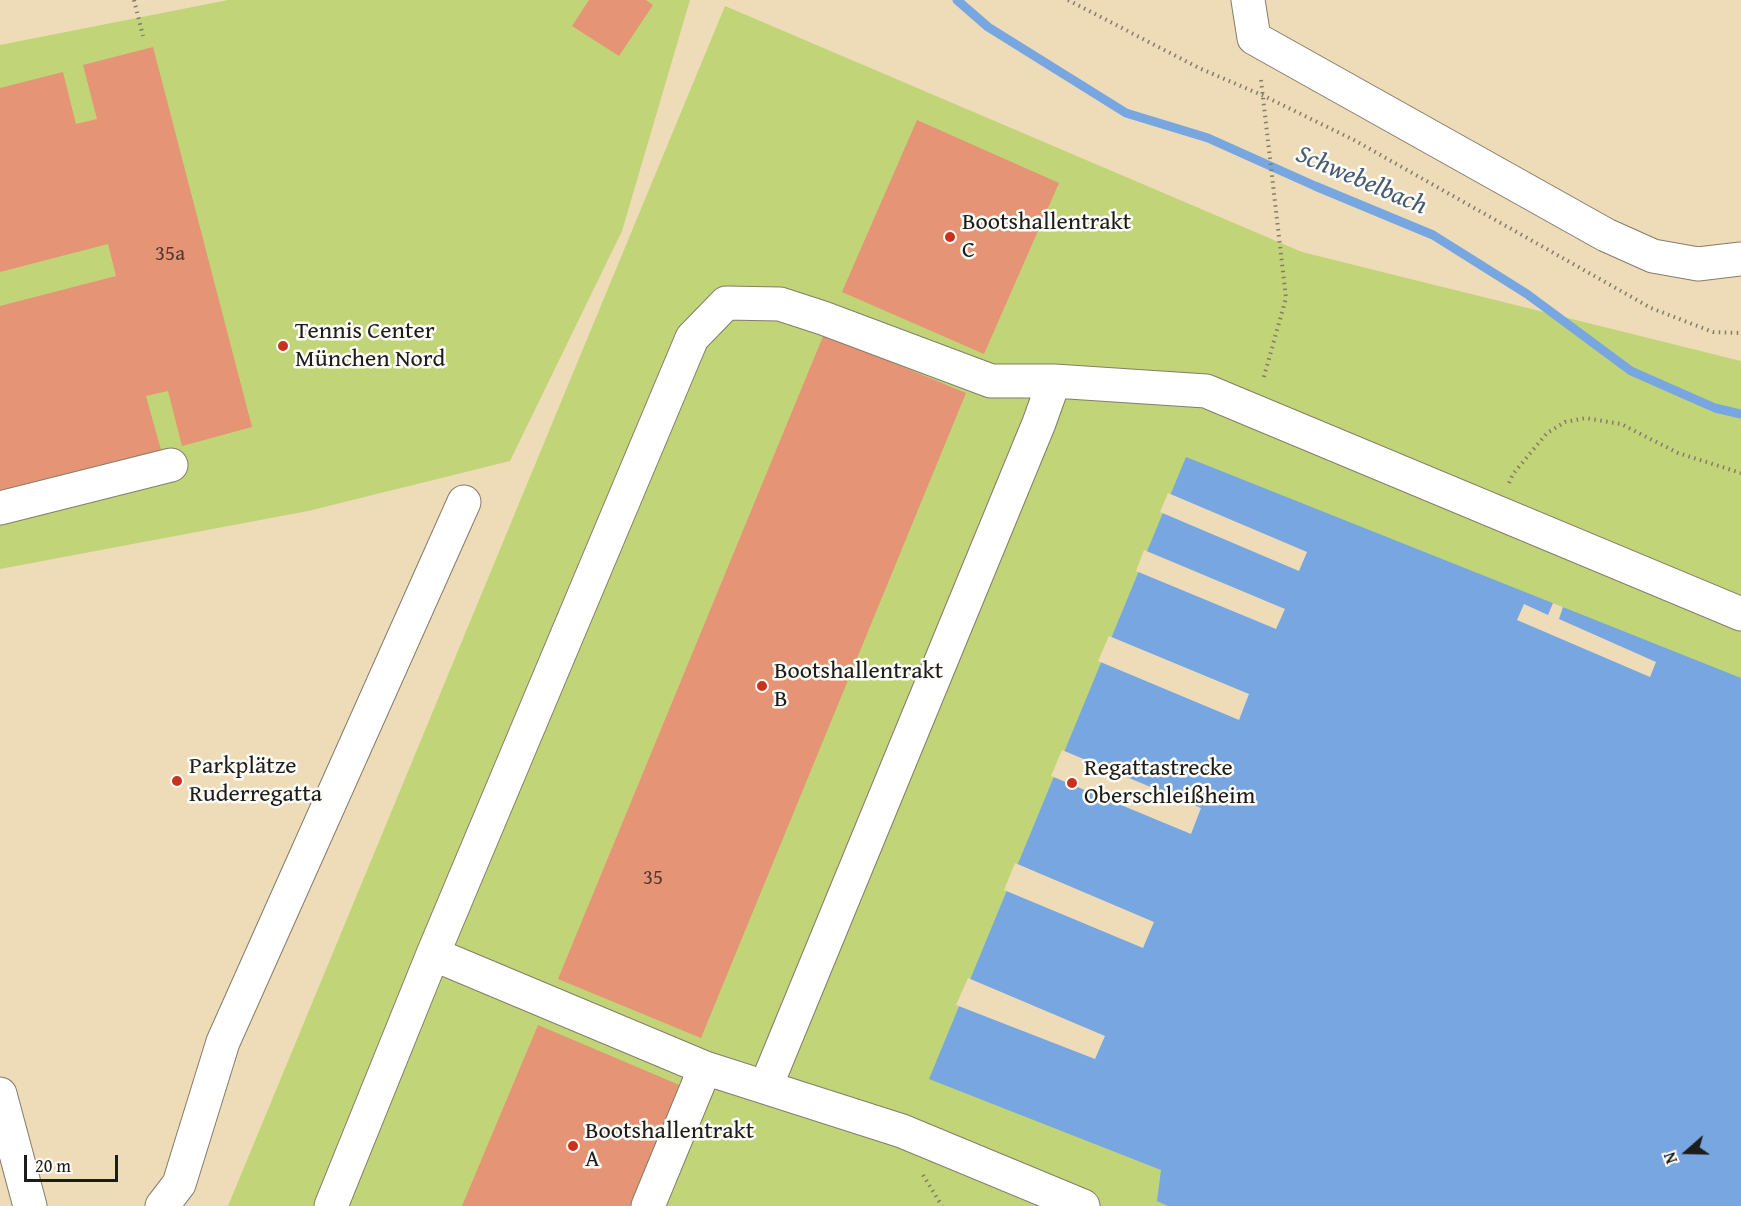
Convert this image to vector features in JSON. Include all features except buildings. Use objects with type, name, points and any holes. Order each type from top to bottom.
[{"type":"street","points":[[1248,0],[1254,38],[1606,235],[1653,256],[1698,264],[1741,259]]},
{"type":"street","points":[[331,1206],[433,954],[692,338],[726,303],[780,304],[991,381],[1054,381],[1206,391],[1741,614]]},
{"type":"street","points":[[766,1086],[1035,434],[1054,381]]},
{"type":"street","points":[[0,508],[171,465]]},
{"type":"street","points":[[162,1206],[178,1184],[223,1042],[464,502]]},
{"type":"street","points":[[433,954],[705,1068],[902,1131],[1083,1206]]},
{"type":"street","points":[[648,1206],[705,1068]]},
{"type":"street","points":[[0,1094],[30,1206]]},
{"type":"path","points":[[134,0],[143,36]]},
{"type":"path","points":[[1068,0],[1200,68],[1354,140],[1651,308],[1713,332],[1741,333]]},
{"type":"path","points":[[1254,38],[1264,96],[1286,298],[1265,371],[1258,413]]},
{"type":"path","points":[[1496,511],[1513,474],[1547,433],[1565,422],[1586,418],[1621,424],[1678,453],[1741,473]]},
{"type":"green space","name":"Tennis Center München Nord","points":[[228,0],[690,0],[622,231],[510,461],[308,511],[0,569],[0,45]]},
{"type":"green space","name":"Regattastrecke Oberschleißheim","points":[[725,6],[1302,252],[1741,361],[1741,1206],[228,1206]]},
{"type":"water","name":"Regattastrecke Oberschleißheim","points":[[1186,457],[1741,678],[1741,1206],[1168,1206],[1157,1201],[1161,1170],[929,1079]]},
{"type":"pier","points":[[1168,493],[1307,552],[1299,571],[1160,512]]},
{"type":"pier","points":[[1144,550],[1285,609],[1276,629],[1136,571]]},
{"type":"pier","points":[[1553,603],[1563,607],[1559,619],[1656,662],[1650,677],[1517,620],[1524,604],[1548,615]]},
{"type":"pier","points":[[1109,636],[1249,694],[1239,720],[1098,661]]},
{"type":"pier","points":[[1062,750],[1201,808],[1191,834],[1051,776]]},
{"type":"pier","points":[[1015,863],[1154,922],[1143,948],[1004,890]]},
{"type":"pier","points":[[968,978],[1105,1036],[1095,1059],[956,1005]]},
{"type":"waterway","name":"Schwebelbach","points":[[957,0],[988,27],[1126,113],[1208,138],[1433,235],[1527,294],[1631,371],[1715,408],[1741,414]]},
{"type":"place","name":"Bootshallentrakt C","points":[[950,237]]},
{"type":"place","name":"Tennis Center München Nord","points":[[283,346]]},
{"type":"place","name":"Bootshallentrakt B","points":[[762,686]]},
{"type":"place","name":"Parkplätze Ruderregatta","points":[[177,781]]},
{"type":"place","name":"Regattastrecke Oberschleißheim","points":[[1072,783]]},
{"type":"place","name":"Bootshallentrakt A","points":[[573,1146]]}]
